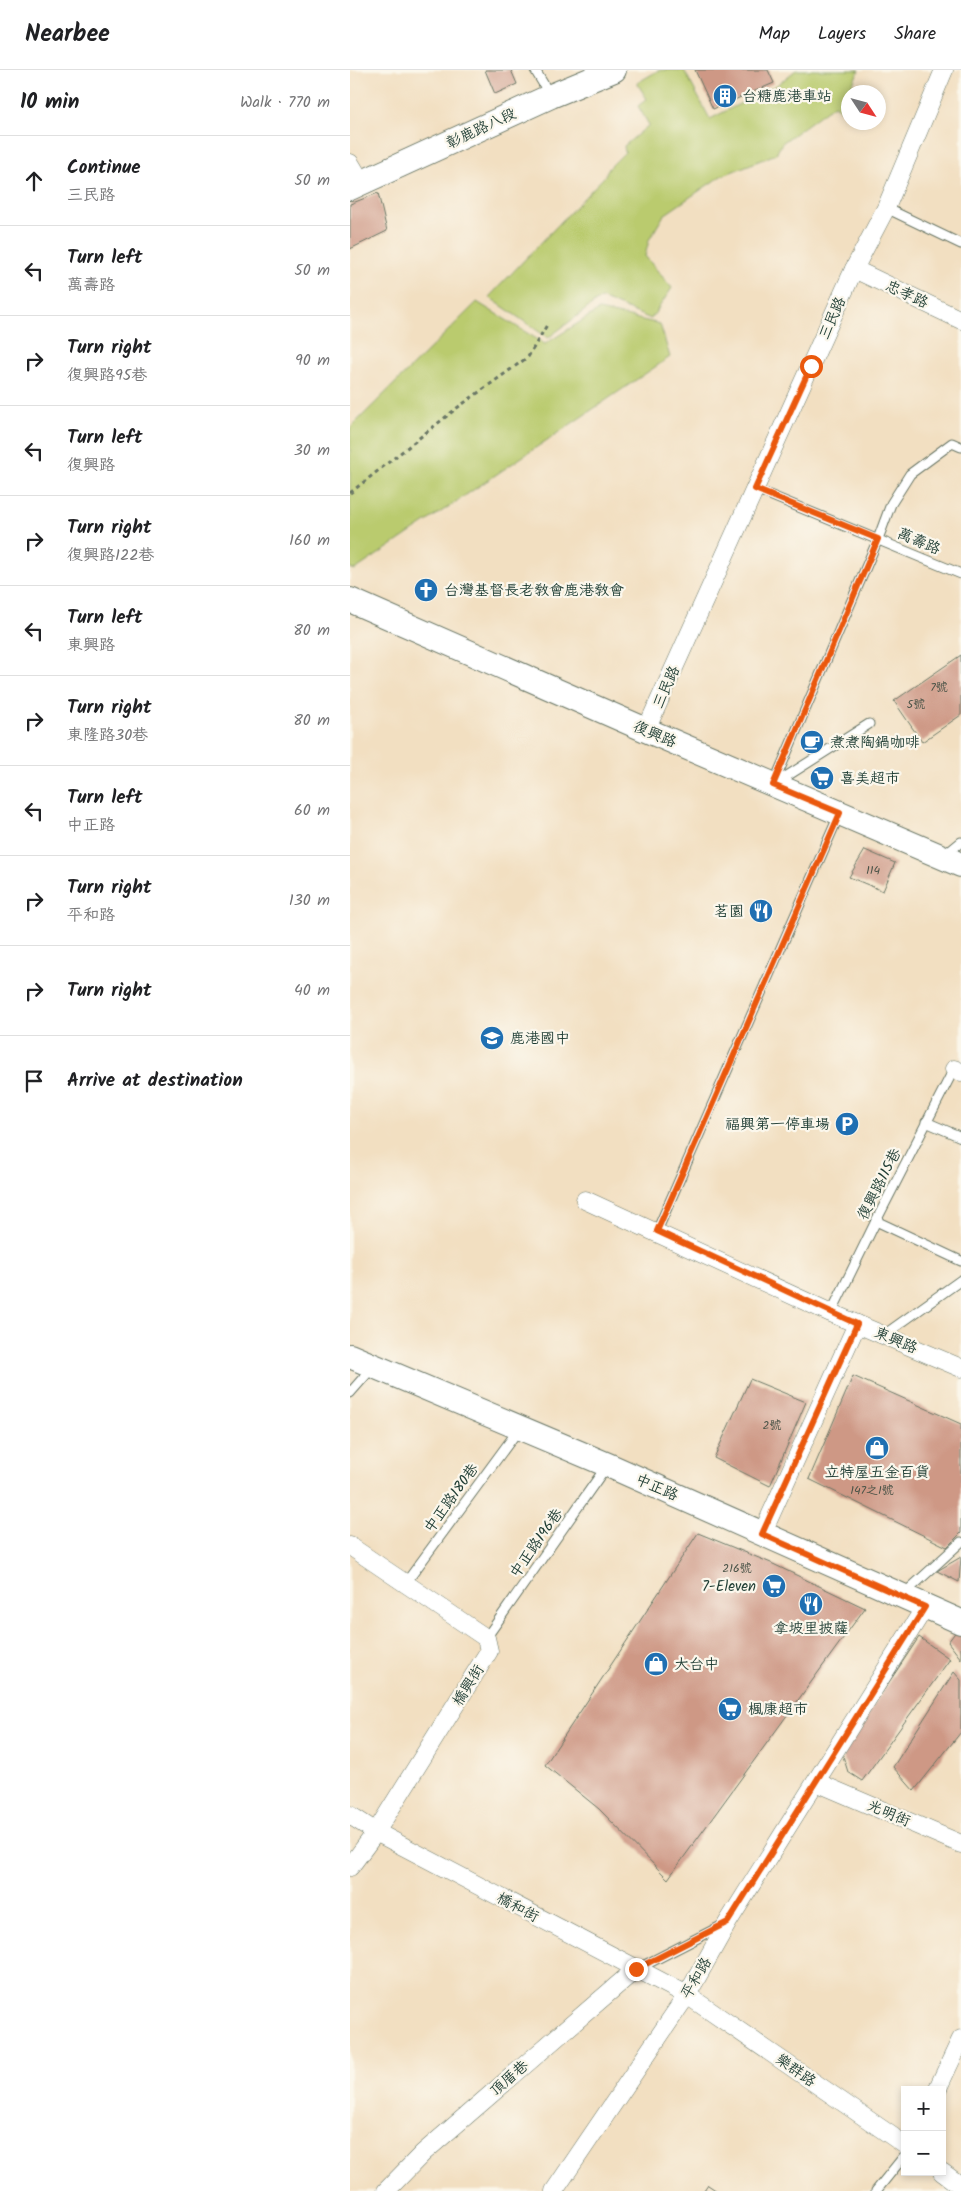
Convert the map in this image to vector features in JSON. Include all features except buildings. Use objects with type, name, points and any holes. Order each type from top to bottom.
[{"type":"street","name":"彰鹿路八段","points":[[356,186],[550,96],[614,70]]},
{"type":"street","name":"三民路","points":[[646,730],[854,269],[886,208],[944,70]]},
{"type":"street","points":[[350,163],[356,186]]},
{"type":"street","name":"忠孝路","points":[[854,269],[961,320]]},
{"type":"street","name":"復興路","points":[[350,600],[773,785],[840,813],[955,854]]},
{"type":"street","name":"東興路","points":[[585,1200],[657,1231],[831,1313],[961,1368]]},
{"type":"street","points":[[762,1534],[857,1324]]},
{"type":"street","name":"中正路","points":[[350,1356],[608,1464],[961,1622]]},
{"type":"street","points":[[350,1546],[486,1638]]},
{"type":"street","name":"平和路","points":[[554,2191],[688,1994],[728,1922],[925,1607]]},
{"type":"street","name":"橋興街","points":[[350,1868],[376,1832],[489,1651],[486,1638]]},
{"type":"street","name":"光明街","points":[[816,1782],[961,1844]]},
{"type":"street","name":"橋和街","points":[[350,1815],[376,1832],[636,1969],[688,1994]]},
{"type":"street","name":"頂厝巷","points":[[386,2191],[423,2153],[636,1969]]},
{"type":"street","name":"樂群路","points":[[688,1994],[901,2142]]},
{"type":"street","points":[[939,2086],[961,2039]]},
{"type":"street","points":[[946,2175],[961,2186]]},
{"type":"lane","points":[[534,70],[550,96]]},
{"type":"lane","points":[[886,208],[961,244]]},
{"type":"lane","points":[[773,785],[878,539],[891,504],[910,474],[952,443],[961,447]]},
{"type":"lane","name":"萬壽路","points":[[755,489],[961,574]]},
{"type":"lane","points":[[773,785],[869,724]]},
{"type":"lane","points":[[657,1231],[840,813]]},
{"type":"lane","name":"復興路115巷","points":[[831,1313],[926,1122],[957,1071]]},
{"type":"lane","points":[[926,1122],[961,1137]]},
{"type":"lane","points":[[876,1221],[961,1261]]},
{"type":"lane","points":[[884,1335],[961,1280]]},
{"type":"lane","points":[[350,1393],[374,1366]]},
{"type":"lane","name":"中正路180巷","points":[[405,1584],[520,1427]]},
{"type":"lane","name":"中正路196巷","points":[[486,1638],[608,1464]]},
{"type":"lane","points":[[902,1596],[961,1542]]},
{"type":"lane","points":[[636,1969],[728,1922]]},
{"type":"lane","points":[[876,2191],[901,2160]]},
{"type":"path","points":[[350,493],[457,408],[528,358],[547,325]]},
{"type":"green space","points":[[659,70],[684,70],[710,119],[777,85],[796,70],[859,70],[852,85],[841,85],[841,110],[834,105],[782,143],[776,154],[721,176],[664,215],[649,240],[645,256],[672,288],[651,319],[601,298],[548,338],[489,297],[604,177],[608,169],[625,152],[624,146],[649,125],[638,106],[647,99],[637,83]]},
{"type":"green space","points":[[477,302],[545,344],[599,310],[660,324],[670,357],[355,570],[350,568],[350,428]]},
{"type":"place","name":"台糖鹿港車站","points":[[725,96]]},
{"type":"place","name":"台灣基督長老教會鹿港教會","points":[[426,590]]},
{"type":"place","name":"煮煮陶鍋咖啡","points":[[812,742]]},
{"type":"place","name":"喜美超市","points":[[822,778]]},
{"type":"place","name":"茗園","points":[[761,911]]},
{"type":"place","name":"鹿港國中","points":[[492,1038]]},
{"type":"place","name":"福興第一停車場","points":[[847,1124]]},
{"type":"place","name":"立特屋五金百貨","points":[[877,1448]]},
{"type":"place","name":"7-Eleven","points":[[774,1586]]},
{"type":"place","name":"拿坡里披薩","points":[[811,1604]]},
{"type":"place","name":"大台中","points":[[656,1664]]},
{"type":"place","name":"楓康超市","points":[[730,1709]]},
{"type":"route","points":[[636,1969],[728,1922],[925,1607],[762,1534],[857,1324],[657,1231],[840,813],[773,785],[878,539],[755,489],[811,366]]}]
